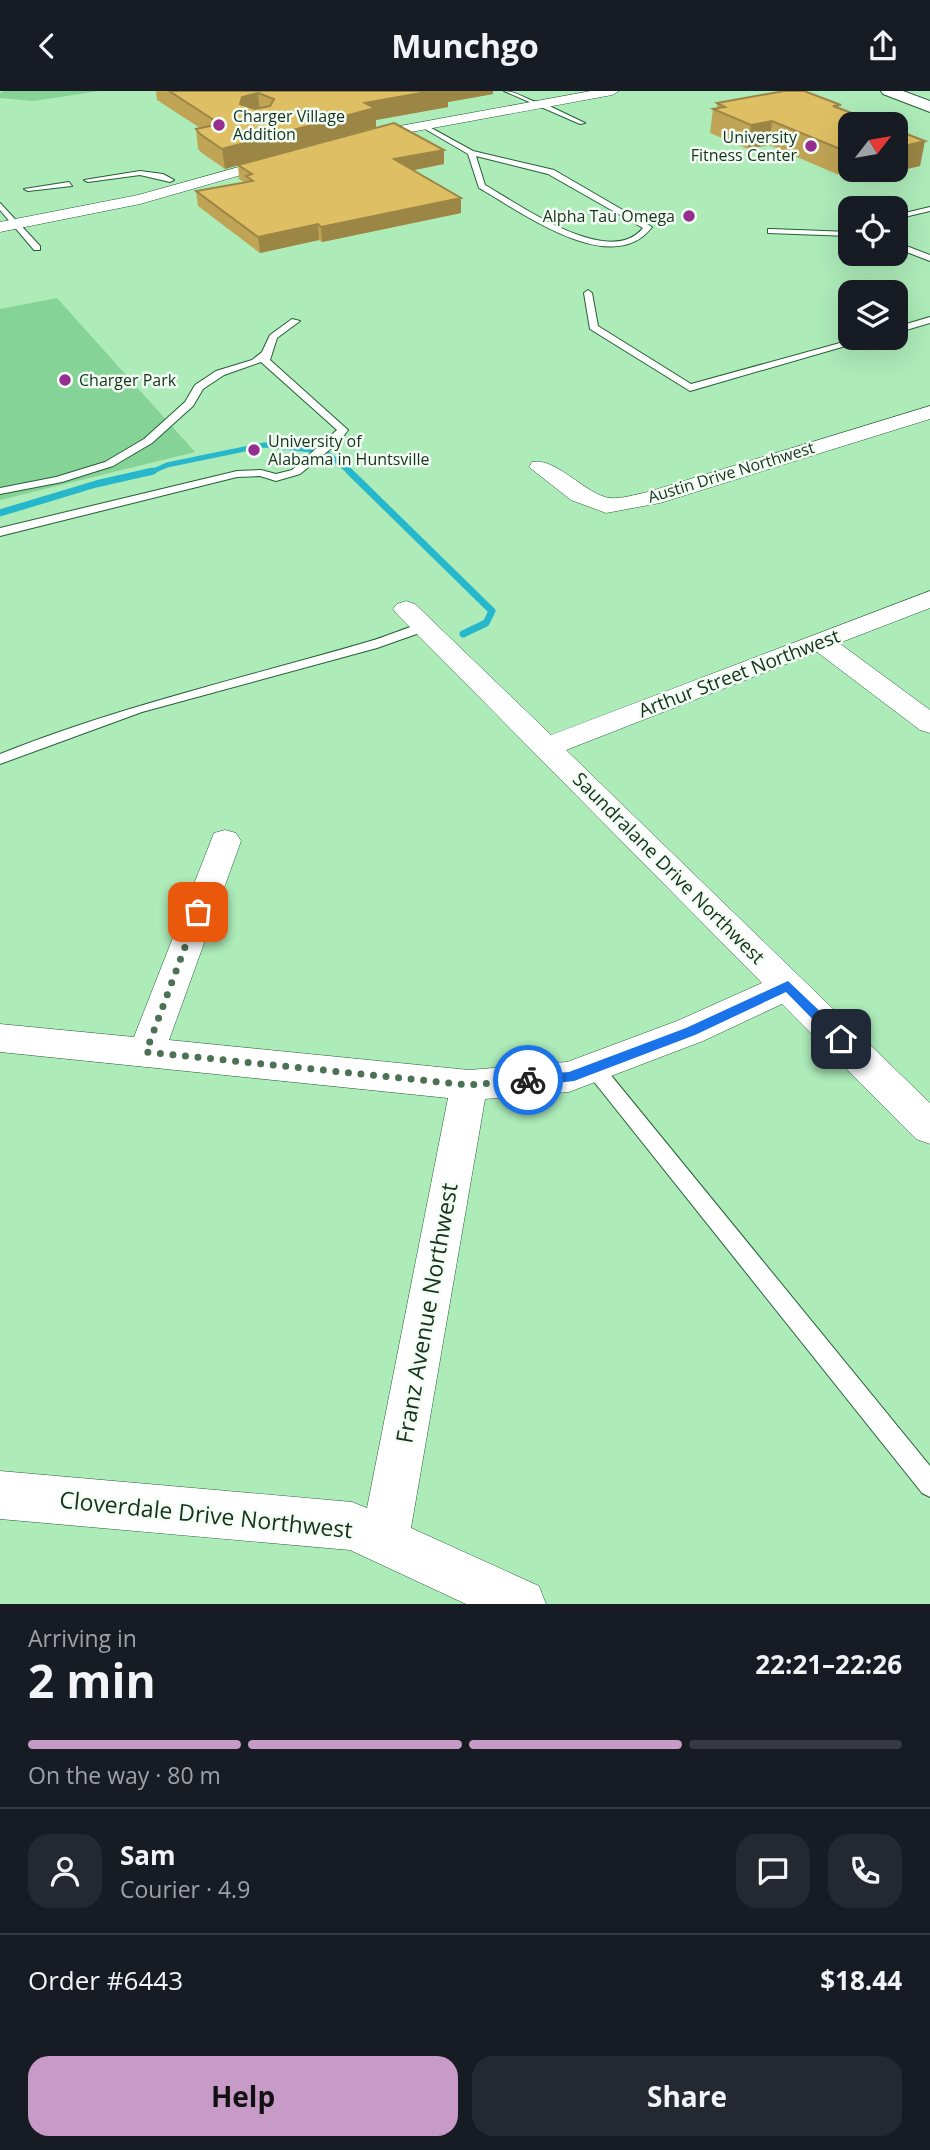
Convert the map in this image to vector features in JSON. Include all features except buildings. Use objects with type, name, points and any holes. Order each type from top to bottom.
[{"type":"main road","points":[[889,91],[930,107]]},
{"type":"main road","points":[[915,91],[930,97]]},
{"type":"street","points":[[346,141],[612,91]]},
{"type":"street","points":[[8,225],[162,194],[290,156]]},
{"type":"street","name":"Austin Drive Northwest","points":[[540,467],[579,495],[606,506],[652,498],[930,412]]},
{"type":"street","name":"Arthur Street Northwest","points":[[548,747],[930,599]]},
{"type":"street","name":"Saundralane Drive Northwest","points":[[414,618],[548,747],[930,1128]]},
{"type":"street","points":[[818,641],[930,724]]},
{"type":"street","points":[[146,1052],[225,841]]},
{"type":"street","points":[[0,1038],[469,1085],[569,1077],[690,1031],[788,986]]},
{"type":"street","name":"Franz Avenue Northwest","points":[[384,1541],[469,1085]]},
{"type":"street","name":"Cloverdale Drive Northwest","points":[[0,1495],[352,1526],[522,1604]]},
{"type":"lane","points":[[511,93],[582,123]]},
{"type":"lane","points":[[422,125],[471,153],[551,172],[640,220],[648,227],[644,234],[634,240],[611,243],[584,241],[569,236],[482,186],[471,153]]},
{"type":"lane","points":[[478,175],[521,165]]},
{"type":"lane","points":[[88,180],[134,172],[159,174],[170,180]]},
{"type":"lane","points":[[28,189],[69,184]]},
{"type":"lane","points":[[0,205],[8,225],[37,248]]},
{"type":"lane","points":[[908,214],[930,209]]},
{"type":"lane","points":[[771,231],[838,234]]},
{"type":"lane","points":[[908,250],[930,258]]},
{"type":"lane","points":[[588,293],[593,327],[690,388],[838,346]]},
{"type":"lane","points":[[908,326],[930,320]]},
{"type":"lane","points":[[0,532],[237,474],[261,473],[276,478],[296,473],[335,440],[343,429],[265,361],[273,337],[295,321]]},
{"type":"lane","points":[[0,491],[58,480],[109,464],[148,441],[189,404],[199,387],[209,379],[255,362],[266,353]]},
{"type":"lane","points":[[0,759],[174,698],[376,644],[414,618]]},
{"type":"lane","points":[[594,1068],[930,1485]]},
{"type":"green space","points":[[99,91],[34,101],[0,98],[0,93]]},
{"type":"green space","name":"Charger Park","points":[[57,298],[195,452],[0,500],[0,309]]},
{"type":"waterway","points":[[149,473],[167,465],[264,445],[312,450]]},
{"type":"waterway","points":[[327,453],[351,473]]},
{"type":"waterway","points":[[0,513],[96,484],[153,471]]},
{"type":"waterway","points":[[349,471],[492,611],[486,623],[463,634]]},
{"type":"way so far","points":[[198,912],[146,1052],[469,1085],[528,1080]]},
{"type":"place","name":"Charger Village Addition","points":[[219,125]]},
{"type":"place","name":"University Fitness Center","points":[[811,146]]},
{"type":"place","name":"Alpha Tau Omega","points":[[689,216]]},
{"type":"place","name":"Charger Park","points":[[65,380]]},
{"type":"place","name":"University of Alabama in Huntsville","points":[[254,450]]},
{"type":"route","points":[[528,1080],[569,1077],[690,1031],[788,986],[841,1039]]}]
